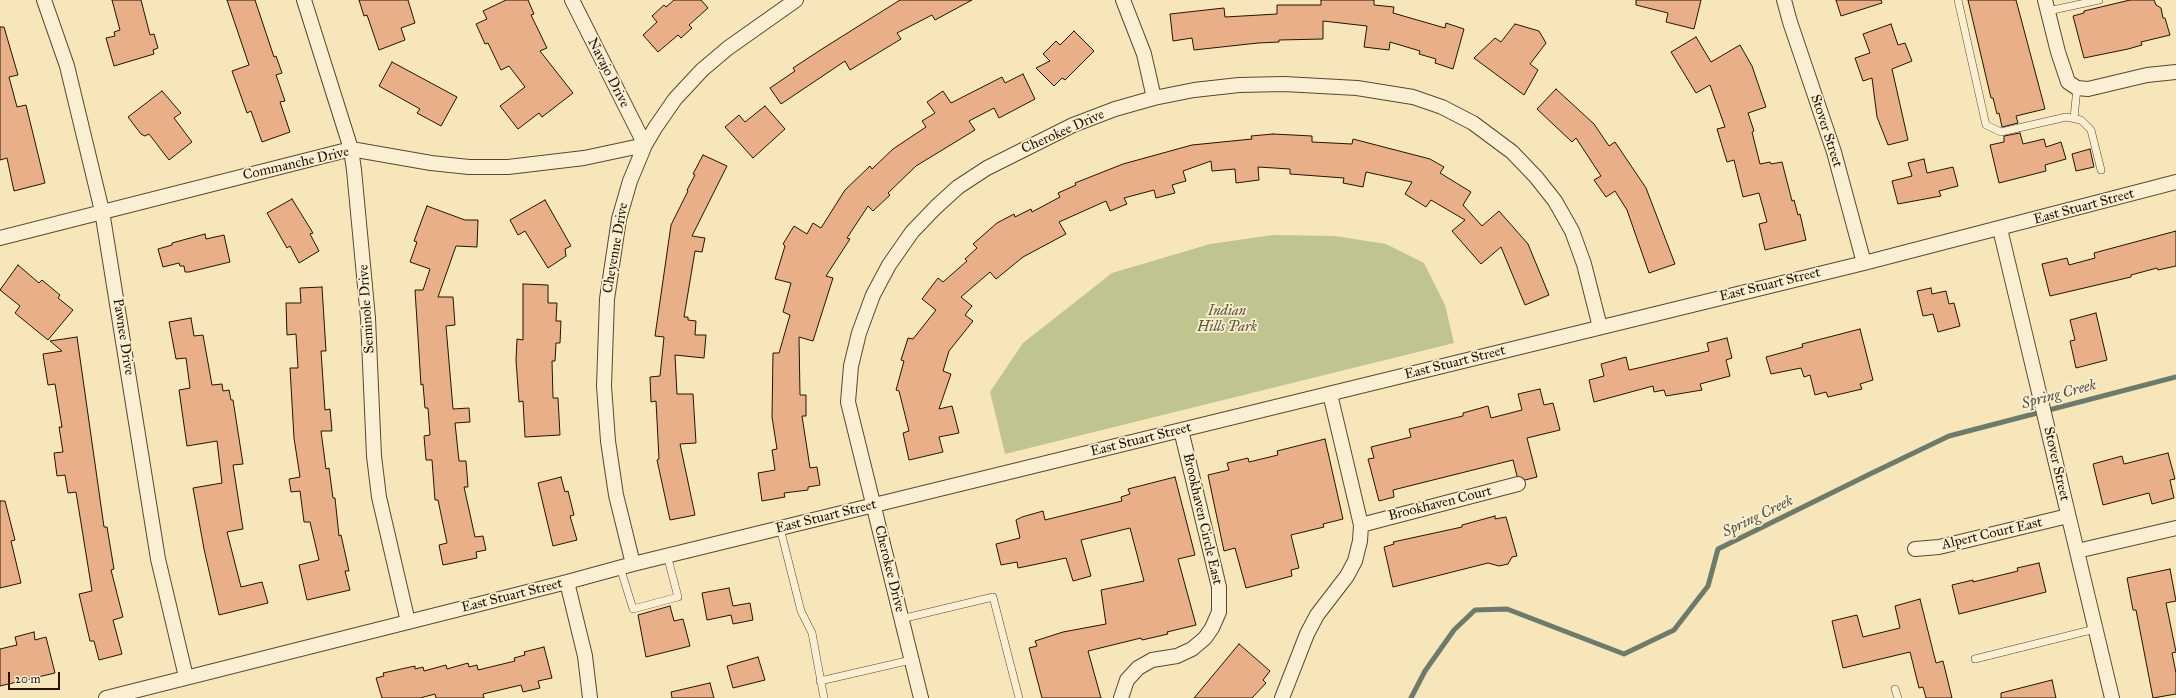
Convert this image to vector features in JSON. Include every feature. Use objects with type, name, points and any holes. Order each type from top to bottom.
[{"type":"street","name":"Pawnee Drive","points":[[44,0],[66,66],[102,211],[158,559],[186,677]]},
{"type":"street","name":"Seminole Drive","points":[[304,0],[351,149],[368,318],[374,456],[379,497],[408,622]]},
{"type":"street","name":"Navajo Drive","points":[[572,0],[645,145]]},
{"type":"street","name":"Cheyenne Drive","points":[[626,565],[608,441],[604,386],[605,332],[619,220],[630,182],[645,145],[675,99],[702,70],[728,48],[796,0]]},
{"type":"street","points":[[1123,0],[1144,54],[1154,98]]},
{"type":"street","name":"Stover Street","points":[[1784,0],[1834,152],[1864,263]]},
{"type":"street","points":[[2046,5],[2058,52],[2068,82],[2077,88],[2088,89],[2147,75],[2176,72]]},
{"type":"street","name":"Cherokee Drive","points":[[921,698],[848,402],[851,366],[859,333],[873,295],[889,265],[912,232],[936,207],[958,187],[987,168],[1073,125],[1115,109],[1154,98],[1194,90],[1239,85],[1284,84],[1388,91],[1413,97],[1442,107],[1473,123],[1512,152],[1536,177],[1555,201],[1572,231],[1584,264],[1600,327]]},
{"type":"street","name":"Commanche Drive","points":[[0,238],[351,149],[431,163],[508,167],[584,158],[645,145]]},
{"type":"street","name":"East Stuart Street","points":[[106,698],[567,582],[626,565],[873,506],[1864,263],[2000,229],[2176,182]]},
{"type":"street","name":"Stover Street","points":[[2000,229],[2112,698]]},
{"type":"street","points":[[1282,698],[1307,634],[1318,615],[1347,576],[1355,561],[1360,541],[1361,525],[1330,394]]},
{"type":"street","name":"Brookhaven Circle East","points":[[1121,698],[1127,680],[1138,668],[1152,660],[1177,656],[1192,649],[1205,638],[1212,628],[1219,612],[1219,587],[1181,430]]},
{"type":"street","name":"Brookhaven Court","points":[[1361,525],[1518,484]]},
{"type":"street","name":"Alpert Court East","points":[[1915,549],[1939,547],[2068,516]]},
{"type":"street","points":[[2077,551],[2176,528]]},
{"type":"street","points":[[567,582],[585,656],[590,698]]},
{"type":"lane","points":[[1958,0],[1986,125],[2001,132],[2066,117],[2081,120],[2090,130],[2101,170]]},
{"type":"lane","points":[[2046,5],[2099,0]]},
{"type":"lane","points":[[2074,118],[2077,88]]},
{"type":"lane","points":[[780,528],[801,611],[812,632],[824,698]]},
{"type":"lane","points":[[626,565],[633,609],[678,597],[667,556]]},
{"type":"lane","points":[[901,619],[994,597],[1019,698]]},
{"type":"lane","points":[[1975,659],[2095,629]]},
{"type":"lane","points":[[820,682],[911,660]]},
{"type":"lane","points":[[1895,690],[1898,698]]},
{"type":"green space","name":"Indian Hills Park","points":[[1273,235],[1335,236],[1386,244],[1424,263],[1445,305],[1454,343],[1005,454],[990,392],[1023,343],[1112,273],[1210,244]]},
{"type":"building","points":[[112,0],[141,0],[150,35],[154,34],[158,48],[153,50],[154,54],[114,66],[106,38],[115,36],[114,32],[120,30]]},
{"type":"building","points":[[227,0],[255,0],[274,57],[276,56],[282,73],[276,75],[285,101],[280,102],[290,132],[262,142],[251,111],[247,113],[232,71],[249,65]]},
{"type":"building","points":[[359,0],[408,0],[415,23],[401,28],[405,40],[379,50],[367,15],[364,16]]},
{"type":"building","points":[[506,0],[528,0],[534,14],[531,15],[547,48],[540,51],[573,93],[542,117],[539,113],[518,129],[500,106],[525,87],[509,66],[501,70],[488,43],[485,44],[476,24],[487,19],[483,11]]},
{"type":"building","points":[[674,0],[701,0],[708,8],[689,25],[692,28],[681,38],[678,35],[658,52],[643,35],[657,22],[652,16],[664,5],[666,7]]},
{"type":"building","points":[[900,0],[972,0],[935,20],[932,15],[897,33],[901,39],[850,70],[845,61],[781,104],[770,88],[795,71],[793,68]]},
{"type":"building","points":[[1321,0],[1374,0],[1374,5],[1394,7],[1393,13],[1445,28],[1446,23],[1464,29],[1453,69],[1435,63],[1436,59],[1419,54],[1420,51],[1390,42],[1389,50],[1364,47],[1367,26],[1323,21],[1323,39],[1279,40],[1279,42],[1194,50],[1192,38],[1173,41],[1170,14],[1224,8],[1225,17],[1277,14],[1277,5],[1321,5]]},
{"type":"building","points":[[1636,0],[1701,0],[1694,29],[1666,22],[1668,13],[1636,5]]},
{"type":"building","points":[[1836,0],[1881,0],[1882,3],[1841,16]]},
{"type":"building","points":[[1968,0],[2016,0],[2045,109],[2016,116],[2018,123],[2002,127],[1999,113],[1997,114],[1993,98],[1991,98]]},
{"type":"building","points":[[2130,0],[2154,0],[2156,5],[2161,8],[2163,18],[2165,18],[2170,35],[2141,42],[2142,45],[2128,49],[2084,58],[2073,16],[2084,13],[2084,11]]},
{"type":"building","points":[[1515,24],[1539,31],[1546,43],[1530,64],[1538,70],[1524,95],[1474,58],[1495,38],[1501,42]]},
{"type":"building","points":[[1891,24],[1898,45],[1905,43],[1912,61],[1892,69],[1908,140],[1888,145],[1877,117],[1872,78],[1863,81],[1855,58],[1870,53],[1863,34]]},
{"type":"building","points":[[0,27],[4,27],[18,75],[9,77],[17,107],[26,105],[45,183],[14,191],[7,158],[0,160]]},
{"type":"building","points":[[1074,31],[1094,51],[1065,80],[1062,78],[1054,86],[1036,68],[1050,61],[1043,54],[1056,41],[1060,45]]},
{"type":"building","points":[[1696,37],[1711,62],[1740,45],[1752,66],[1766,107],[1748,113],[1754,131],[1752,132],[1760,164],[1782,162],[1792,201],[1794,200],[1798,215],[1800,214],[1806,240],[1765,250],[1759,224],[1767,222],[1759,193],[1743,197],[1734,160],[1727,162],[1717,129],[1725,127],[1710,85],[1696,93],[1671,52]]},
{"type":"building","points":[[392,62],[457,97],[441,126],[417,113],[420,109],[379,86]]},
{"type":"building","points":[[1023,74],[1035,99],[999,118],[994,108],[969,121],[975,130],[916,166],[888,193],[890,195],[873,211],[868,206],[847,238],[850,239],[826,276],[833,278],[813,341],[799,337],[800,395],[806,395],[806,416],[802,416],[810,468],[817,467],[820,485],[808,487],[808,490],[784,493],[785,497],[762,501],[758,473],[775,470],[772,450],[777,449],[772,417],[773,353],[779,353],[790,315],[783,312],[791,283],[775,279],[785,246],[783,244],[794,226],[807,234],[813,223],[821,228],[845,190],[870,166],[872,169],[893,149],[926,127],[922,121],[935,113],[927,102],[943,91],[951,103],[1002,77],[1005,83]]},
{"type":"building","points":[[1556,89],[1594,124],[1609,146],[1615,142],[1646,188],[1675,264],[1649,273],[1627,210],[1615,191],[1606,197],[1594,180],[1601,176],[1576,138],[1572,142],[1537,109]]},
{"type":"building","points":[[162,91],[181,113],[174,118],[192,142],[169,160],[149,134],[145,136],[141,134],[128,117]]},
{"type":"building","points":[[765,106],[785,129],[753,158],[725,127],[739,115],[745,122]]},
{"type":"building","points":[[2020,133],[2023,144],[2044,139],[2046,147],[2061,142],[2066,159],[2045,165],[2046,171],[1999,183],[1990,145],[2004,142],[2004,136]]},
{"type":"building","points":[[1273,134],[1312,136],[1312,142],[1352,144],[1353,139],[1430,159],[1444,167],[1440,173],[1471,192],[1463,205],[1482,226],[1499,211],[1528,244],[1549,295],[1525,305],[1501,247],[1481,264],[1452,231],[1465,220],[1431,200],[1426,207],[1405,194],[1412,182],[1366,172],[1363,187],[1343,183],[1344,178],[1290,174],[1290,169],[1258,167],[1259,180],[1236,183],[1235,169],[1212,171],[1211,161],[1183,171],[1186,181],[1172,185],[1175,193],[1156,198],[1154,190],[1124,198],[1127,204],[1110,211],[1106,201],[1059,222],[1066,234],[1023,257],[996,279],[990,272],[961,297],[972,306],[965,315],[973,321],[949,351],[943,371],[951,374],[939,409],[952,406],[959,433],[939,437],[943,452],[909,460],[903,433],[909,431],[899,391],[896,390],[904,361],[901,360],[908,338],[913,339],[936,310],[922,299],[938,278],[943,282],[967,261],[965,259],[977,248],[973,244],[997,223],[1014,214],[1015,217],[1031,209],[1032,212],[1060,197],[1058,193],[1076,185],[1075,183],[1123,164],[1192,145],[1252,139],[1251,136]]},
{"type":"building","points":[[2090,149],[2094,167],[2076,171],[2072,154]]},
{"type":"building","points":[[703,155],[727,166],[692,236],[705,238],[702,252],[695,251],[684,317],[688,317],[688,320],[696,321],[695,335],[706,335],[704,358],[675,355],[677,394],[693,394],[696,443],[680,444],[695,515],[670,520],[657,460],[659,459],[656,401],[651,402],[650,377],[660,376],[664,337],[655,336],[671,225],[688,191],[687,190],[695,175],[693,174]]},
{"type":"building","points":[[1924,159],[1927,173],[1953,167],[1958,186],[1939,191],[1941,196],[1898,204],[1892,181],[1912,176],[1908,163]]},
{"type":"building","points":[[292,199],[313,233],[310,234],[319,251],[299,263],[290,246],[287,248],[267,213]]},
{"type":"building","points":[[545,200],[571,246],[565,249],[566,256],[548,268],[525,231],[518,235],[510,220]]},
{"type":"building","points":[[427,206],[465,220],[478,220],[477,247],[456,246],[438,297],[453,297],[455,325],[446,326],[453,409],[469,408],[470,422],[455,423],[459,461],[466,461],[468,487],[464,487],[475,537],[483,536],[486,550],[476,552],[477,558],[443,565],[439,545],[447,543],[438,500],[435,500],[432,460],[426,460],[424,436],[430,435],[428,408],[425,408],[423,384],[421,385],[415,290],[423,290],[430,269],[410,262],[417,242],[414,241]]},
{"type":"building","points":[[2176,231],[2176,266],[2158,270],[2157,268],[2131,275],[2131,277],[2050,296],[2042,264],[2067,258],[2069,265],[2095,258],[2094,253]]},
{"type":"building","points":[[205,234],[206,239],[224,235],[230,262],[189,272],[185,272],[184,266],[180,266],[179,263],[163,267],[158,249],[172,245],[172,243]]},
{"type":"building","points":[[18,265],[39,283],[42,280],[60,295],[58,298],[73,310],[48,340],[15,313],[20,306],[0,290]]},
{"type":"building","points":[[523,284],[548,285],[548,303],[557,303],[556,321],[561,321],[560,343],[556,343],[555,361],[552,361],[553,398],[558,398],[560,435],[525,437],[523,401],[519,402],[516,360],[517,339],[523,340]]},
{"type":"building","points":[[322,287],[326,351],[321,351],[325,410],[330,409],[332,431],[321,431],[326,469],[329,468],[333,498],[335,498],[339,536],[341,535],[349,571],[345,571],[350,590],[307,600],[299,565],[319,560],[310,522],[304,522],[300,491],[291,492],[289,479],[300,477],[294,438],[290,368],[298,368],[296,334],[287,335],[286,303],[301,303],[300,288]]},
{"type":"building","points":[[1931,288],[1932,294],[1946,291],[1949,304],[1954,303],[1960,326],[1938,332],[1933,314],[1923,316],[1917,291]]},
{"type":"building","points":[[2096,313],[2107,360],[2076,368],[2070,341],[2075,340],[2070,320]]},
{"type":"building","points":[[191,318],[194,336],[203,335],[212,385],[222,384],[223,391],[229,390],[231,400],[233,400],[243,464],[233,465],[243,529],[227,532],[241,587],[262,582],[268,603],[219,615],[204,549],[193,488],[222,483],[217,441],[187,446],[179,390],[190,388],[186,358],[176,359],[169,322]]},
{"type":"building","points":[[1860,329],[1873,380],[1860,384],[1862,389],[1828,397],[1826,392],[1815,395],[1810,375],[1804,377],[1801,368],[1771,374],[1766,357],[1803,347],[1802,344]]},
{"type":"building","points":[[77,337],[104,527],[107,527],[114,569],[111,570],[123,617],[113,620],[122,654],[99,660],[94,641],[90,641],[79,594],[92,591],[76,492],[68,493],[65,475],[57,476],[54,453],[63,452],[59,427],[62,427],[55,384],[48,385],[43,354],[62,351],[50,341]]},
{"type":"building","points":[[1727,338],[1732,358],[1726,360],[1730,376],[1700,384],[1702,390],[1666,396],[1664,390],[1654,392],[1653,386],[1594,402],[1589,380],[1604,376],[1601,364],[1626,357],[1629,370],[1709,351],[1707,343]]},
{"type":"building","points":[[1540,389],[1544,405],[1553,403],[1560,430],[1527,438],[1537,477],[1525,480],[1517,476],[1513,460],[1393,490],[1394,497],[1379,501],[1368,459],[1374,458],[1371,447],[1411,437],[1409,429],[1463,416],[1463,413],[1488,406],[1491,418],[1522,410],[1518,394]]},
{"type":"building","points":[[1325,439],[1343,519],[1323,524],[1324,527],[1291,535],[1299,568],[1291,570],[1292,576],[1246,588],[1235,548],[1224,551],[1208,475],[1229,470],[1227,463],[1248,458],[1249,462],[1278,455],[1277,451]]},
{"type":"building","points":[[2168,453],[2175,479],[2170,480],[2174,498],[2152,504],[2149,493],[2103,505],[2093,464],[2122,456],[2124,464]]},
{"type":"building","points":[[561,477],[565,492],[568,491],[574,515],[570,516],[577,540],[553,546],[538,483]]},
{"type":"building","points":[[1175,477],[1195,555],[1178,559],[1196,625],[1167,632],[1168,634],[1142,640],[1141,638],[1088,651],[1101,698],[1042,698],[1029,648],[1037,646],[1035,641],[1063,632],[1106,624],[1101,590],[1144,581],[1130,528],[1081,540],[1091,576],[1073,581],[1066,558],[1018,568],[1017,562],[1001,565],[996,544],[1020,538],[1016,520],[1022,517],[1043,511],[1045,520],[1122,501],[1121,497],[1130,494],[1128,489]]},
{"type":"building","points":[[0,501],[5,501],[15,540],[11,541],[21,583],[0,588]]},
{"type":"building","points":[[1495,516],[1495,519],[1506,517],[1517,556],[1512,557],[1508,564],[1499,566],[1488,563],[1393,587],[1384,547],[1394,544],[1393,542],[1462,527],[1462,525]]},
{"type":"building","points":[[2039,563],[2046,592],[1959,614],[1952,585],[1973,580],[1973,582],[2018,571],[2017,568]]},
{"type":"building","points":[[2170,569],[2176,601],[2166,603],[2176,652],[2172,653],[2176,673],[2176,694],[2153,698],[2136,610],[2133,610],[2127,578]]},
{"type":"building","points":[[729,588],[733,606],[750,603],[753,620],[733,624],[731,615],[707,620],[702,593]]},
{"type":"building","points":[[1920,599],[1936,663],[1943,661],[1952,698],[1926,698],[1923,687],[1919,688],[1910,652],[1843,668],[1832,621],[1857,615],[1863,637],[1900,628],[1895,606]]},
{"type":"building","points":[[670,606],[674,621],[683,619],[690,646],[646,657],[638,615]]},
{"type":"building","points":[[34,632],[35,640],[46,637],[55,673],[0,686],[0,649],[17,645],[15,637]]},
{"type":"building","points":[[1239,644],[1270,671],[1263,680],[1266,683],[1252,698],[1194,698]]},
{"type":"building","points":[[544,647],[552,678],[538,681],[540,688],[523,692],[521,685],[483,694],[484,698],[436,698],[435,694],[420,698],[382,698],[376,678],[384,676],[383,673],[415,666],[415,669],[423,667],[424,671],[446,665],[447,669],[468,663],[469,667],[477,665],[478,670],[515,661],[514,658],[525,655],[524,652]]},
{"type":"building","points":[[758,657],[765,680],[733,688],[727,666]]},
{"type":"building","points":[[2052,680],[2056,698],[2001,698],[2001,693]]},
{"type":"building","points":[[710,683],[714,698],[672,698],[671,692]]},
{"type":"waterway","name":"Spring Creek","points":[[1411,698],[1425,671],[1454,630],[1475,610],[1507,609],[1624,654],[1674,630],[1708,586],[1718,549],[1949,436],[2176,377]]}]
